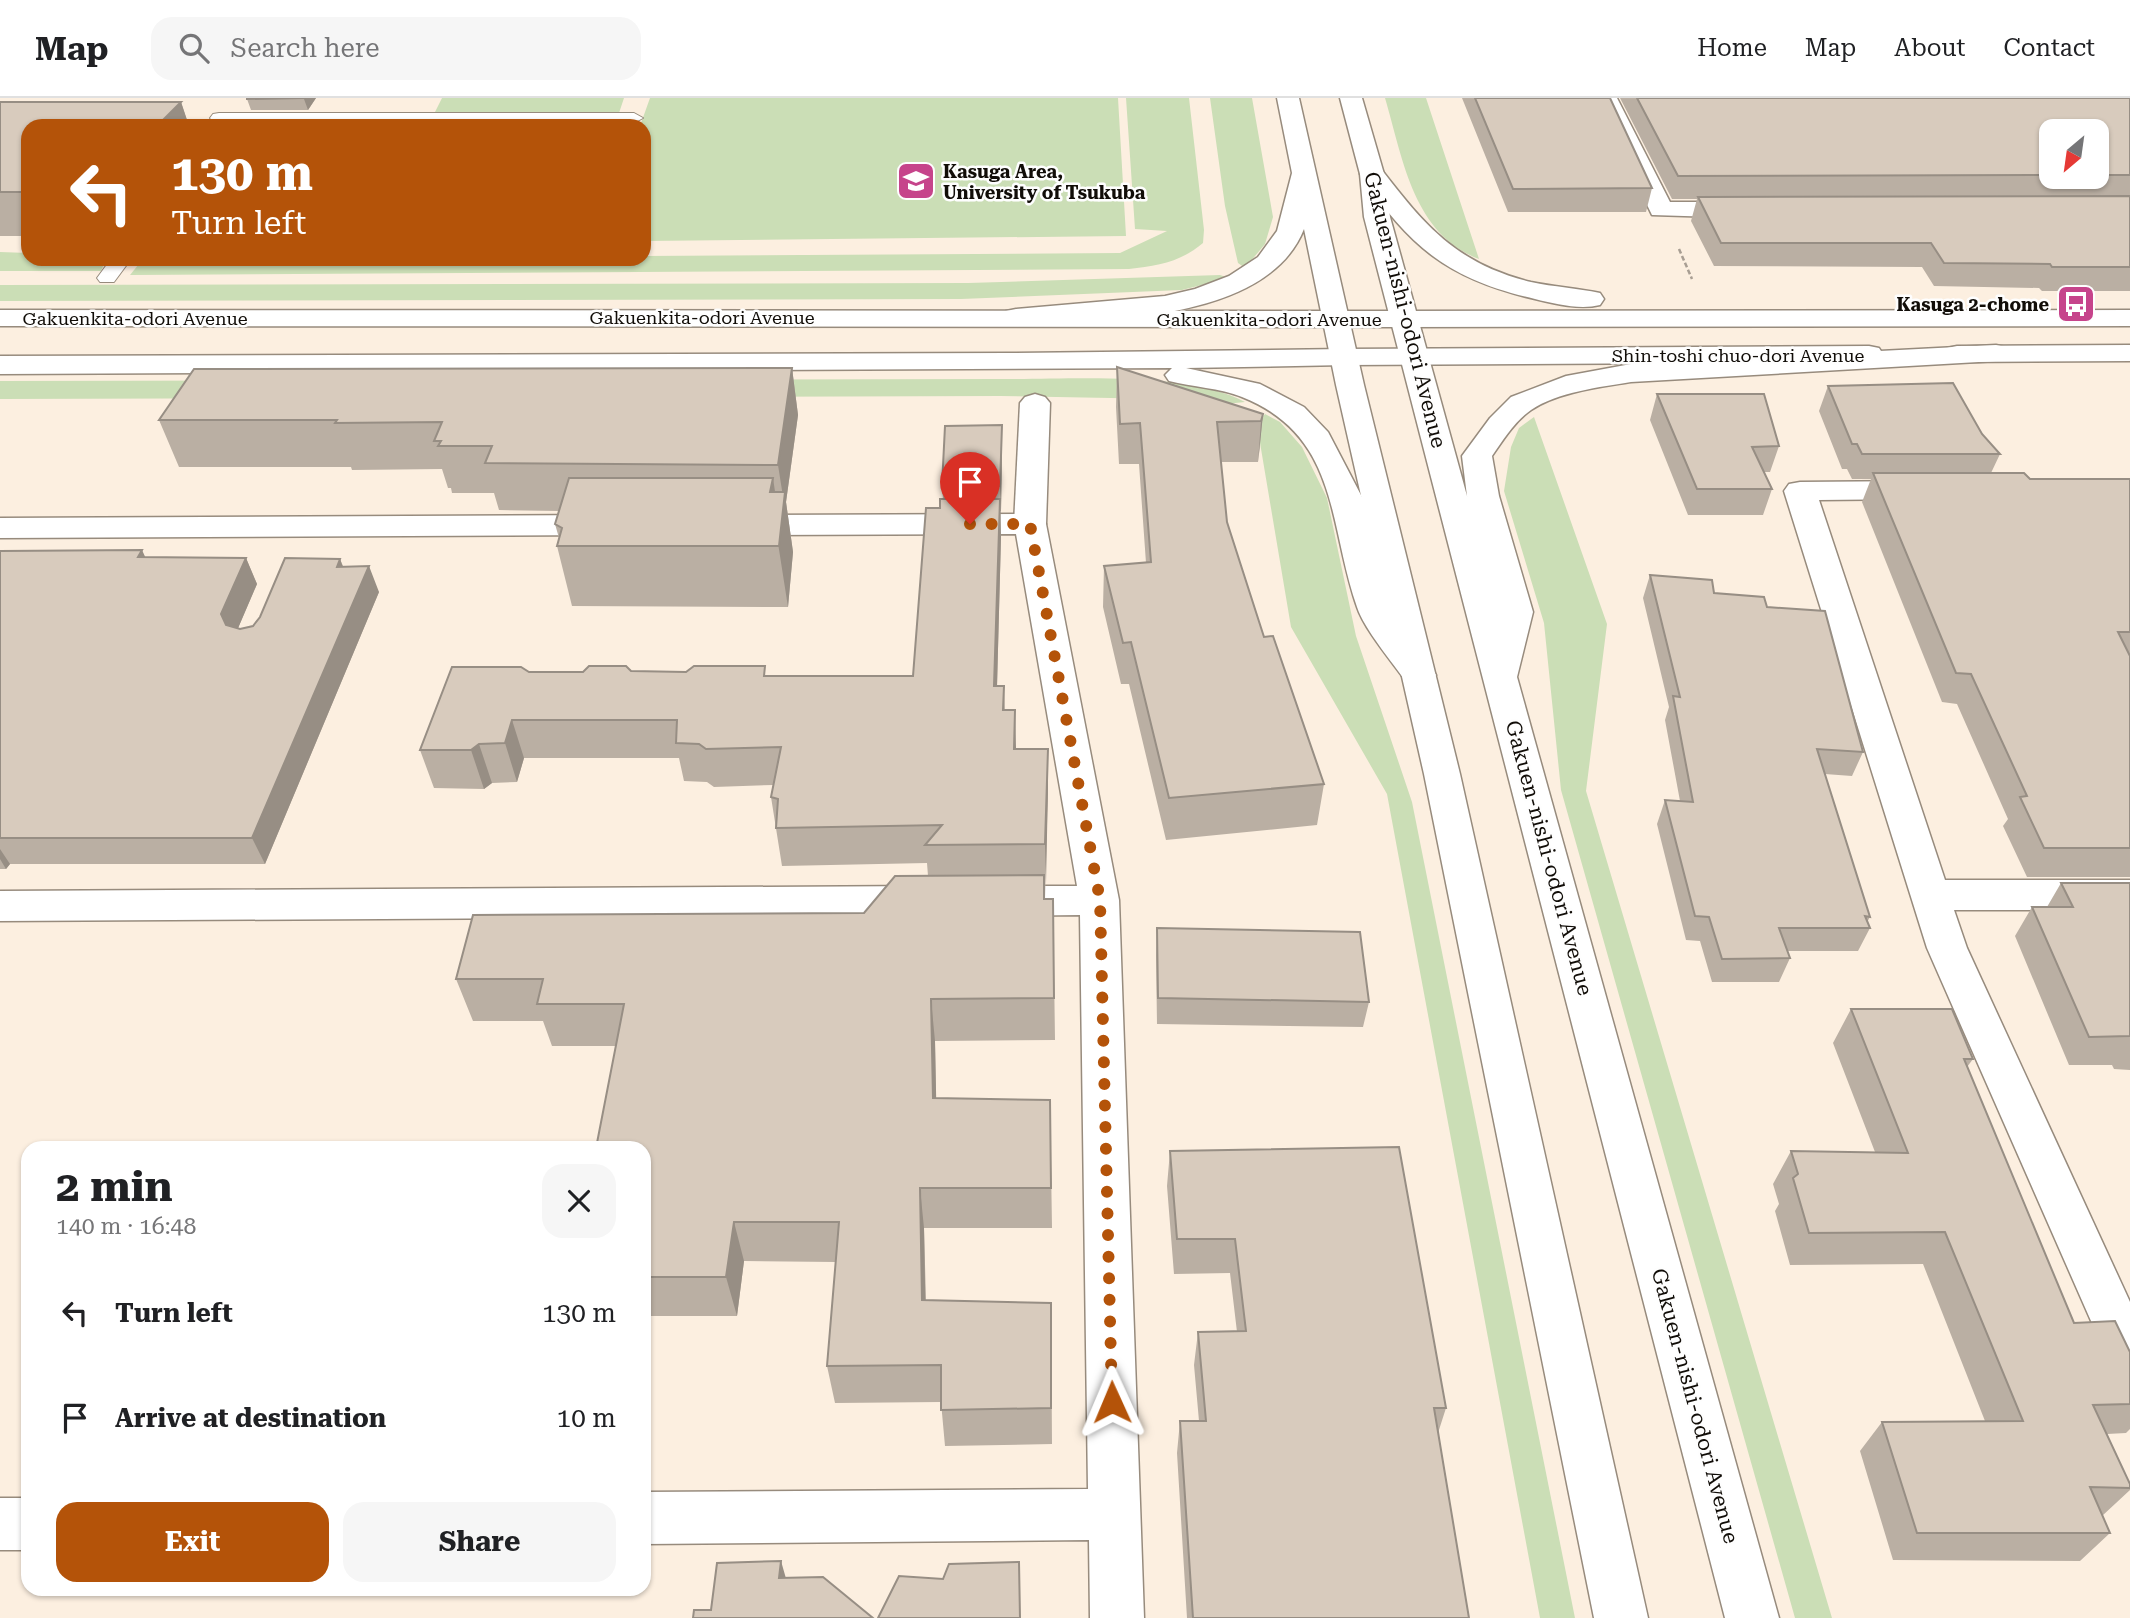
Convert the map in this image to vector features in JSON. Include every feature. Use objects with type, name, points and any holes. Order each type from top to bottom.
[{"type":"main road","points":[[1288,98],[1336,320],[1419,675],[1621,1618]]},
{"type":"main road","name":"Gakuen-nishi-odori Avenue","points":[[1351,98],[1372,174],[1377,217],[1752,1618]]},
{"type":"main road","points":[[1606,98],[1661,210],[1771,210]]},
{"type":"main road","points":[[1016,317],[1151,306],[1203,297],[1246,276],[1268,263],[1287,237],[1304,167]]},
{"type":"main road","points":[[1372,174],[1417,231],[1445,255],[1482,274],[1554,296],[1977,319]]},
{"type":"main road","name":"Gakuenkita-odori Avenue","points":[[0,318],[1404,319]]},
{"type":"main road","name":"Shin-toshi chuo-dori Avenue","points":[[1404,319],[2130,318]]},
{"type":"main road","name":"Shin-toshi chuo-dori Avenue","points":[[1346,357],[2130,352]]},
{"type":"main road","points":[[1501,680],[1516,612],[1483,496],[1477,456],[1500,424],[1521,403],[1566,385],[1632,373],[1997,353]]},
{"type":"main road","name":"Gakuenkita-odori Avenue","points":[[0,365],[1009,362],[1346,357]]},
{"type":"main road","points":[[1009,362],[1166,372],[1250,390],[1294,413],[1317,438],[1347,499],[1374,609],[1419,675]]},
{"type":"main road","points":[[1035,403],[1030,524],[1100,900],[1117,1618]]},
{"type":"main road","points":[[1954,490],[1800,491],[1947,948],[2130,1355]]},
{"type":"main road","points":[[705,525],[1030,524]]},
{"type":"main road","points":[[0,528],[295,539],[635,525]]},
{"type":"main road","points":[[1929,895],[2130,895]]},
{"type":"main road","points":[[0,906],[1100,900]]},
{"type":"main road","points":[[651,1518],[1114,1514]]},
{"type":"main road","points":[[0,1524],[21,1524]]},
{"type":"lane","points":[[218,119],[234,98]]},
{"type":"lane","points":[[530,119],[634,118]]},
{"type":"lane","points":[[107,278],[116,266]]},
{"type":"path","points":[[1684,261],[1694,284]]},
{"type":"green space","points":[[442,98],[624,98],[619,113],[434,114]]},
{"type":"green space","points":[[650,98],[1118,98],[1126,236],[651,241],[651,119],[642,119]]},
{"type":"green space","points":[[1126,98],[1189,98],[1204,230],[1203,243],[1177,259],[1149,266],[1129,269],[130,275],[137,266],[651,266],[651,256],[1120,253],[1167,231],[1135,229]]},
{"type":"green space","points":[[1210,98],[1252,98],[1273,217],[1265,244],[1245,268],[1238,263],[1225,206]]},
{"type":"green space","points":[[1385,98],[1426,98],[1479,259],[1457,247],[1439,232],[1425,213],[1405,169]]},
{"type":"green space","points":[[0,252],[21,253],[21,266],[103,266],[101,271],[0,271]]},
{"type":"green space","points":[[1220,275],[1229,278],[1182,290],[961,299],[0,301],[0,285],[968,283]]},
{"type":"green space","points":[[1091,378],[1191,385],[1245,402],[1216,405],[1165,399],[1000,396],[0,399],[0,381]]},
{"type":"green space","points":[[1265,414],[1280,422],[1302,447],[1327,498],[1356,636],[1412,802],[1575,1618],[1540,1618],[1387,794],[1291,627],[1258,431],[1258,423]]},
{"type":"green space","points":[[1534,417],[1607,624],[1586,791],[1832,1618],[1795,1618],[1561,790],[1544,623],[1504,491],[1511,447],[1519,428]]},
{"type":"building","points":[[1475,98],[1610,98],[1652,188],[1513,189]]},
{"type":"building","points":[[1637,98],[2130,98],[2130,175],[2109,175],[2109,119],[2039,119],[2039,175],[1678,176]]},
{"type":"building","points":[[0,102],[181,102],[164,119],[21,119],[21,192],[0,192]]},
{"type":"building","points":[[2130,196],[2130,267],[1944,263],[1931,243],[1721,243],[1698,197]]},
{"type":"building","points":[[1117,367],[1263,414],[1261,421],[1217,422],[1227,522],[1264,637],[1273,636],[1324,784],[1169,798],[1131,642],[1123,643],[1104,566],[1151,562],[1140,423],[1120,424]]},
{"type":"building","points":[[792,368],[778,465],[485,463],[492,446],[438,446],[441,441],[434,441],[442,422],[159,420],[194,369]]},
{"type":"building","points":[[1953,383],[1982,434],[2000,454],[1862,454],[1857,444],[1852,444],[1828,386]]},
{"type":"building","points":[[1657,394],[1764,394],[1779,446],[1752,447],[1772,489],[1697,489]]},
{"type":"building","points":[[1002,425],[1000,486],[942,486],[945,426]]},
{"type":"building","points":[[1873,473],[2024,473],[2030,479],[2130,479],[2130,632],[2118,632],[2130,656],[2130,848],[2044,848],[2020,797],[2027,796],[1971,674],[1956,673]]},
{"type":"building","points":[[569,478],[773,478],[770,492],[785,492],[779,546],[557,546],[562,528],[555,524]]},
{"type":"building","points":[[940,499],[1000,499],[994,686],[1004,686],[1003,710],[1015,710],[1014,749],[1048,749],[1045,844],[925,845],[942,825],[776,828],[778,799],[771,797],[781,747],[706,749],[699,744],[676,743],[677,720],[512,720],[505,743],[479,744],[471,750],[420,750],[452,667],[521,667],[529,672],[583,672],[589,666],[626,666],[631,671],[686,672],[694,666],[765,666],[764,676],[913,676],[926,508],[940,508]]},
{"type":"building","points":[[142,550],[138,557],[246,558],[221,614],[226,625],[240,629],[253,626],[260,617],[285,558],[340,559],[337,567],[369,566],[252,838],[0,838],[0,551]]},
{"type":"building","points":[[1650,575],[1712,580],[1714,593],[1764,597],[1767,607],[1825,611],[1863,752],[1817,749],[1870,917],[1865,916],[1870,928],[1779,928],[1790,958],[1722,959],[1709,917],[1695,916],[1665,800],[1693,802],[1673,696],[1680,697]]},
{"type":"building","points":[[1044,875],[1044,899],[1053,899],[1054,998],[931,999],[933,1098],[1050,1100],[1051,1188],[920,1188],[922,1300],[1051,1303],[1051,1408],[941,1410],[941,1365],[827,1366],[839,1222],[734,1222],[726,1277],[651,1277],[651,1141],[597,1141],[624,1004],[537,1004],[543,979],[456,979],[473,915],[864,913],[895,876]]},
{"type":"building","points":[[2061,883],[2130,883],[2130,1036],[2089,1037],[2032,907],[2073,907]]},
{"type":"building","points":[[1157,928],[1360,932],[1369,1002],[1158,998]]},
{"type":"building","points":[[1851,1009],[1952,1009],[1973,1059],[1964,1059],[2074,1323],[2115,1321],[2130,1352],[2130,1404],[2093,1405],[2130,1488],[2090,1487],[2110,1533],[1917,1533],[1882,1422],[2023,1421],[1945,1232],[1809,1233],[1793,1178],[1798,1174],[1791,1151],[1908,1153]]},
{"type":"building","points":[[1399,1147],[1446,1408],[1434,1408],[1469,1618],[1193,1618],[1180,1421],[1206,1421],[1198,1332],[1246,1331],[1235,1239],[1177,1239],[1170,1151]]},
{"type":"building","points":[[781,1561],[779,1578],[823,1577],[873,1618],[693,1618],[694,1610],[711,1610],[717,1563]]},
{"type":"building","points":[[1019,1562],[1020,1618],[878,1618],[899,1576],[943,1579],[949,1564]]},
{"type":"place","name":"Kasuga Area, University of Tsukuba","points":[[916,181]]},
{"type":"place","name":"Kasuga 2-chome","points":[[2076,304]]},
{"type":"route","points":[[970,524],[1030,524],[1100,900],[1112,1402]]}]
